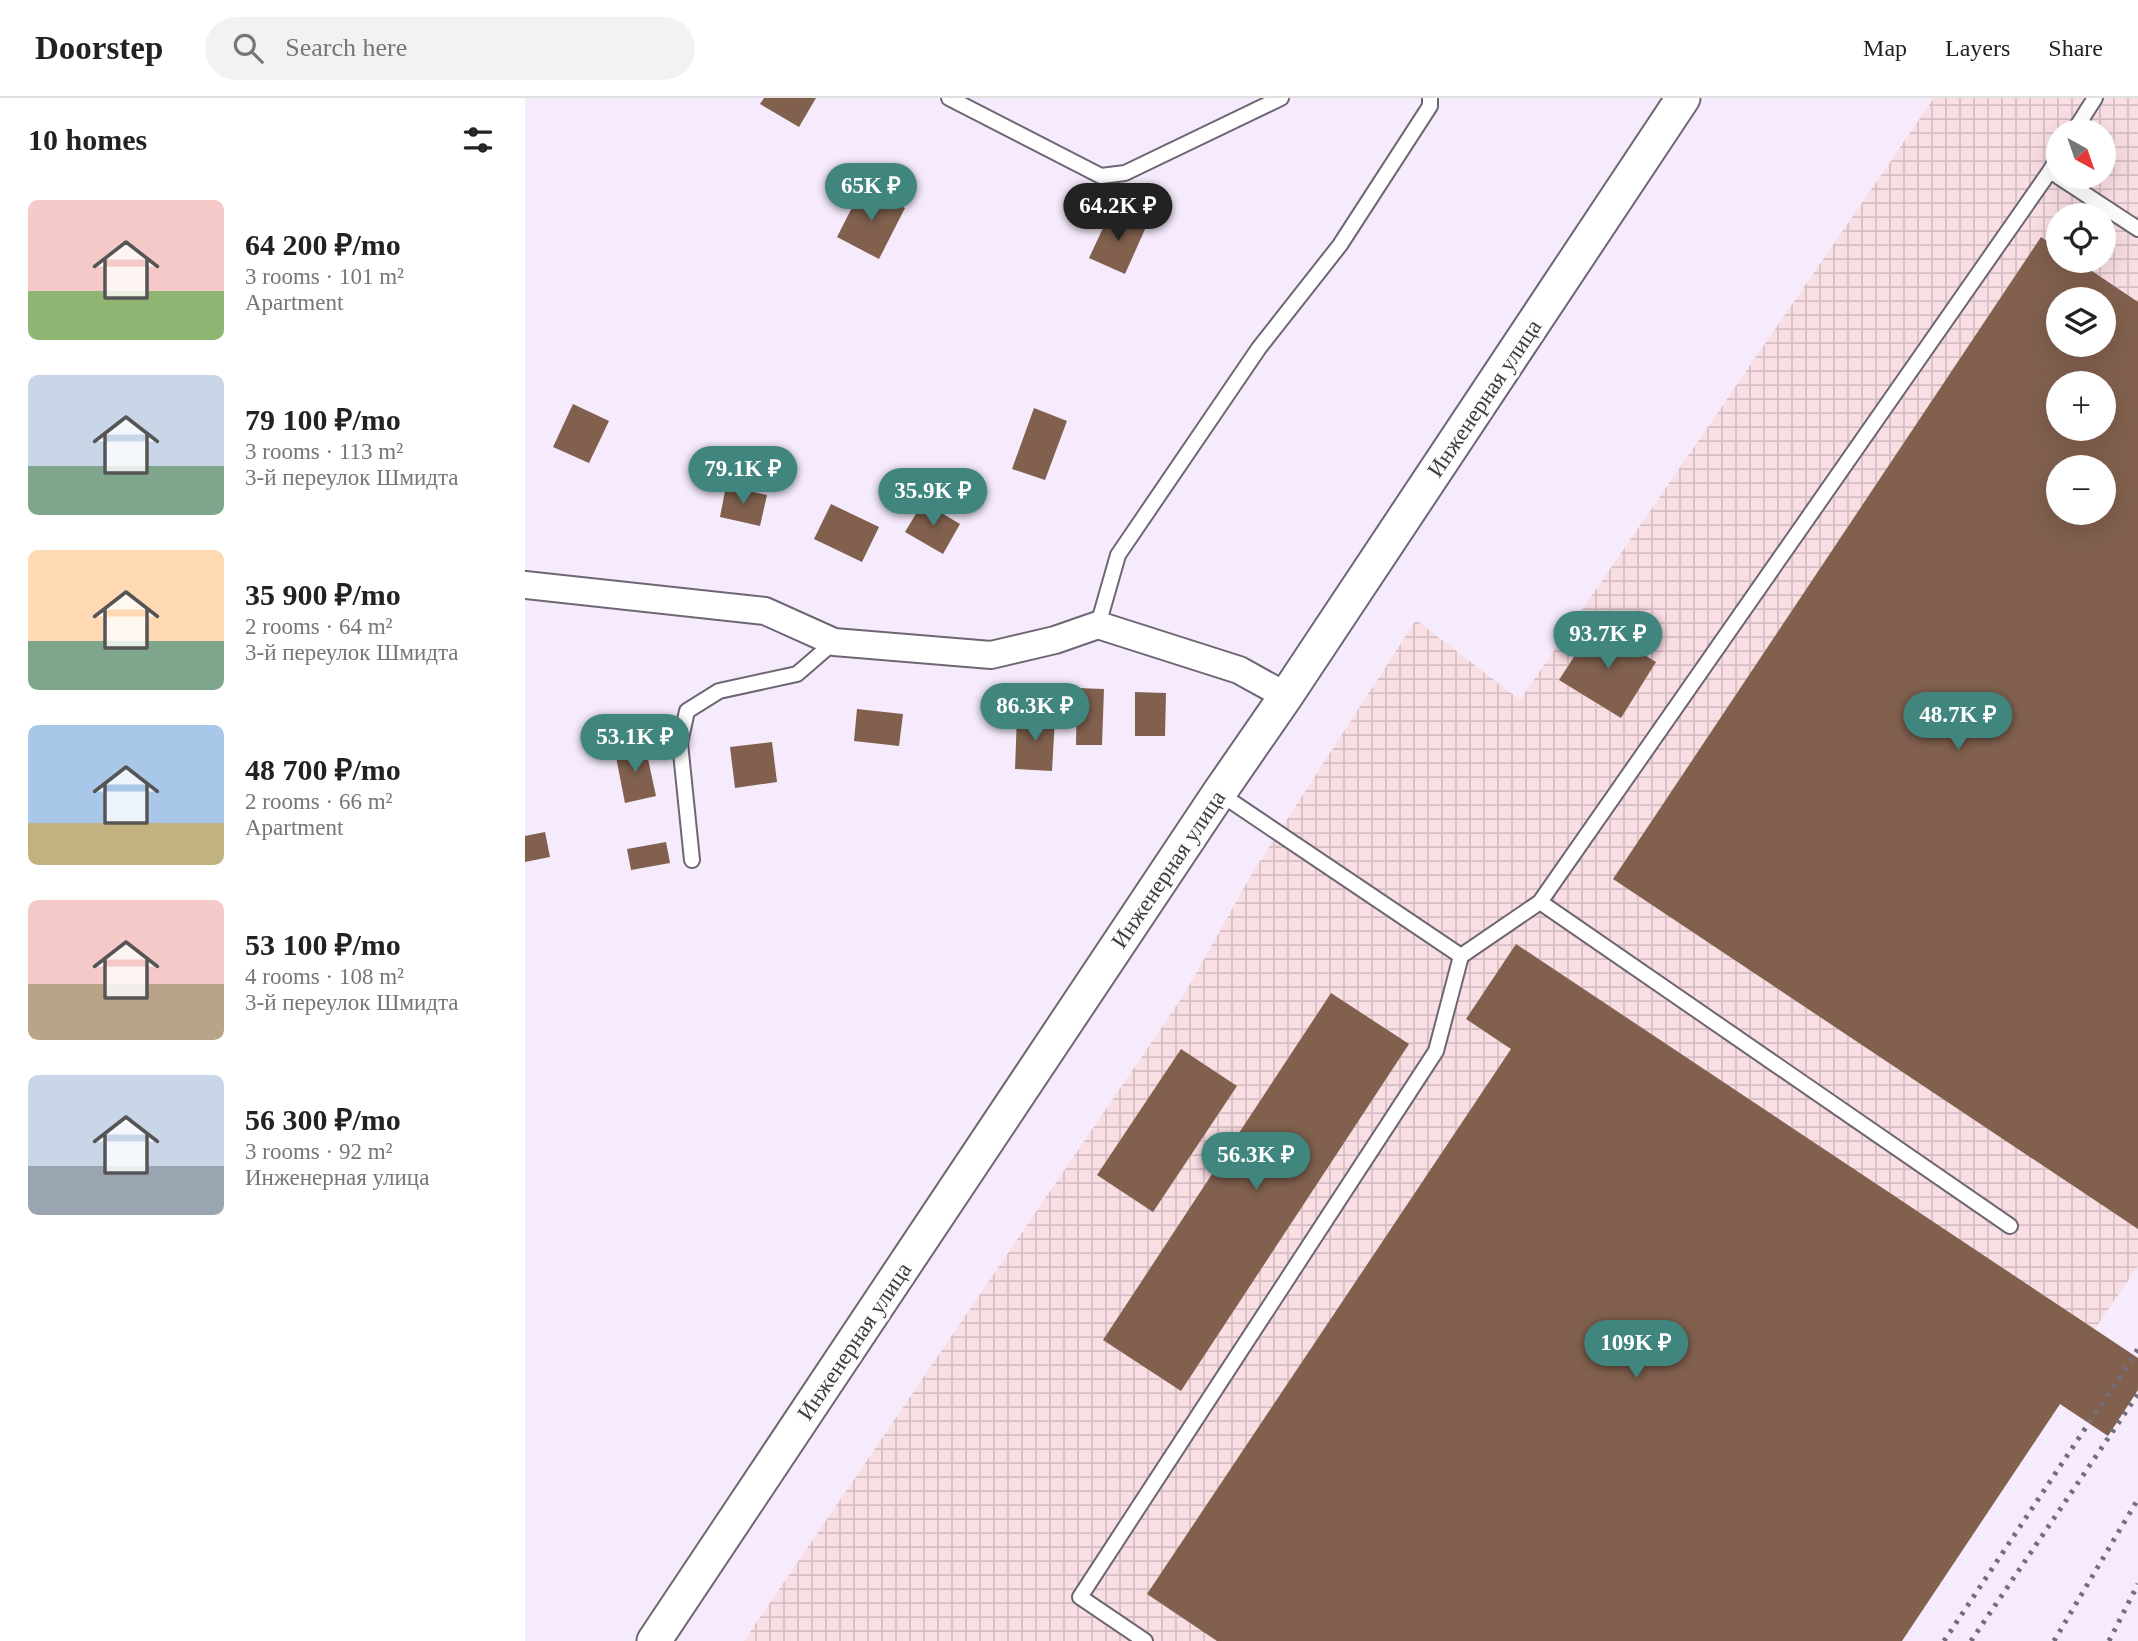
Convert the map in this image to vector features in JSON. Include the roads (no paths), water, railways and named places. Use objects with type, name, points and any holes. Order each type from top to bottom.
[{"type":"street","name":"Инженерная улица","points":[[654,1641],[1683,98]]},
{"type":"street","points":[[525,585],[765,611],[834,642],[991,655],[1055,640],[1098,625],[1239,670],[1286,696]]},
{"type":"lane","points":[[949,98],[1101,176],[1135,169],[1281,98]]},
{"type":"lane","points":[[1098,625],[1118,555],[1259,348],[1340,245],[1430,106],[1430,98]]},
{"type":"lane","points":[[2082,119],[2095,98]]},
{"type":"lane","points":[[1145,1641],[1080,1597],[1436,1051],[1461,956],[1540,902],[2046,184]]},
{"type":"lane","points":[[2082,189],[2138,229]]},
{"type":"lane","points":[[692,860],[680,743],[687,711],[719,691],[797,674],[834,642]]},
{"type":"lane","points":[[1219,793],[1461,956]]},
{"type":"lane","points":[[1540,902],[2010,1226]]},
{"type":"railway","points":[[1944,1641],[2138,1349]]},
{"type":"railway","points":[[1971,1641],[2138,1394]]},
{"type":"railway","points":[[2054,1641],[2138,1499]]},
{"type":"railway","points":[[2109,1641],[2138,1584]]}]
